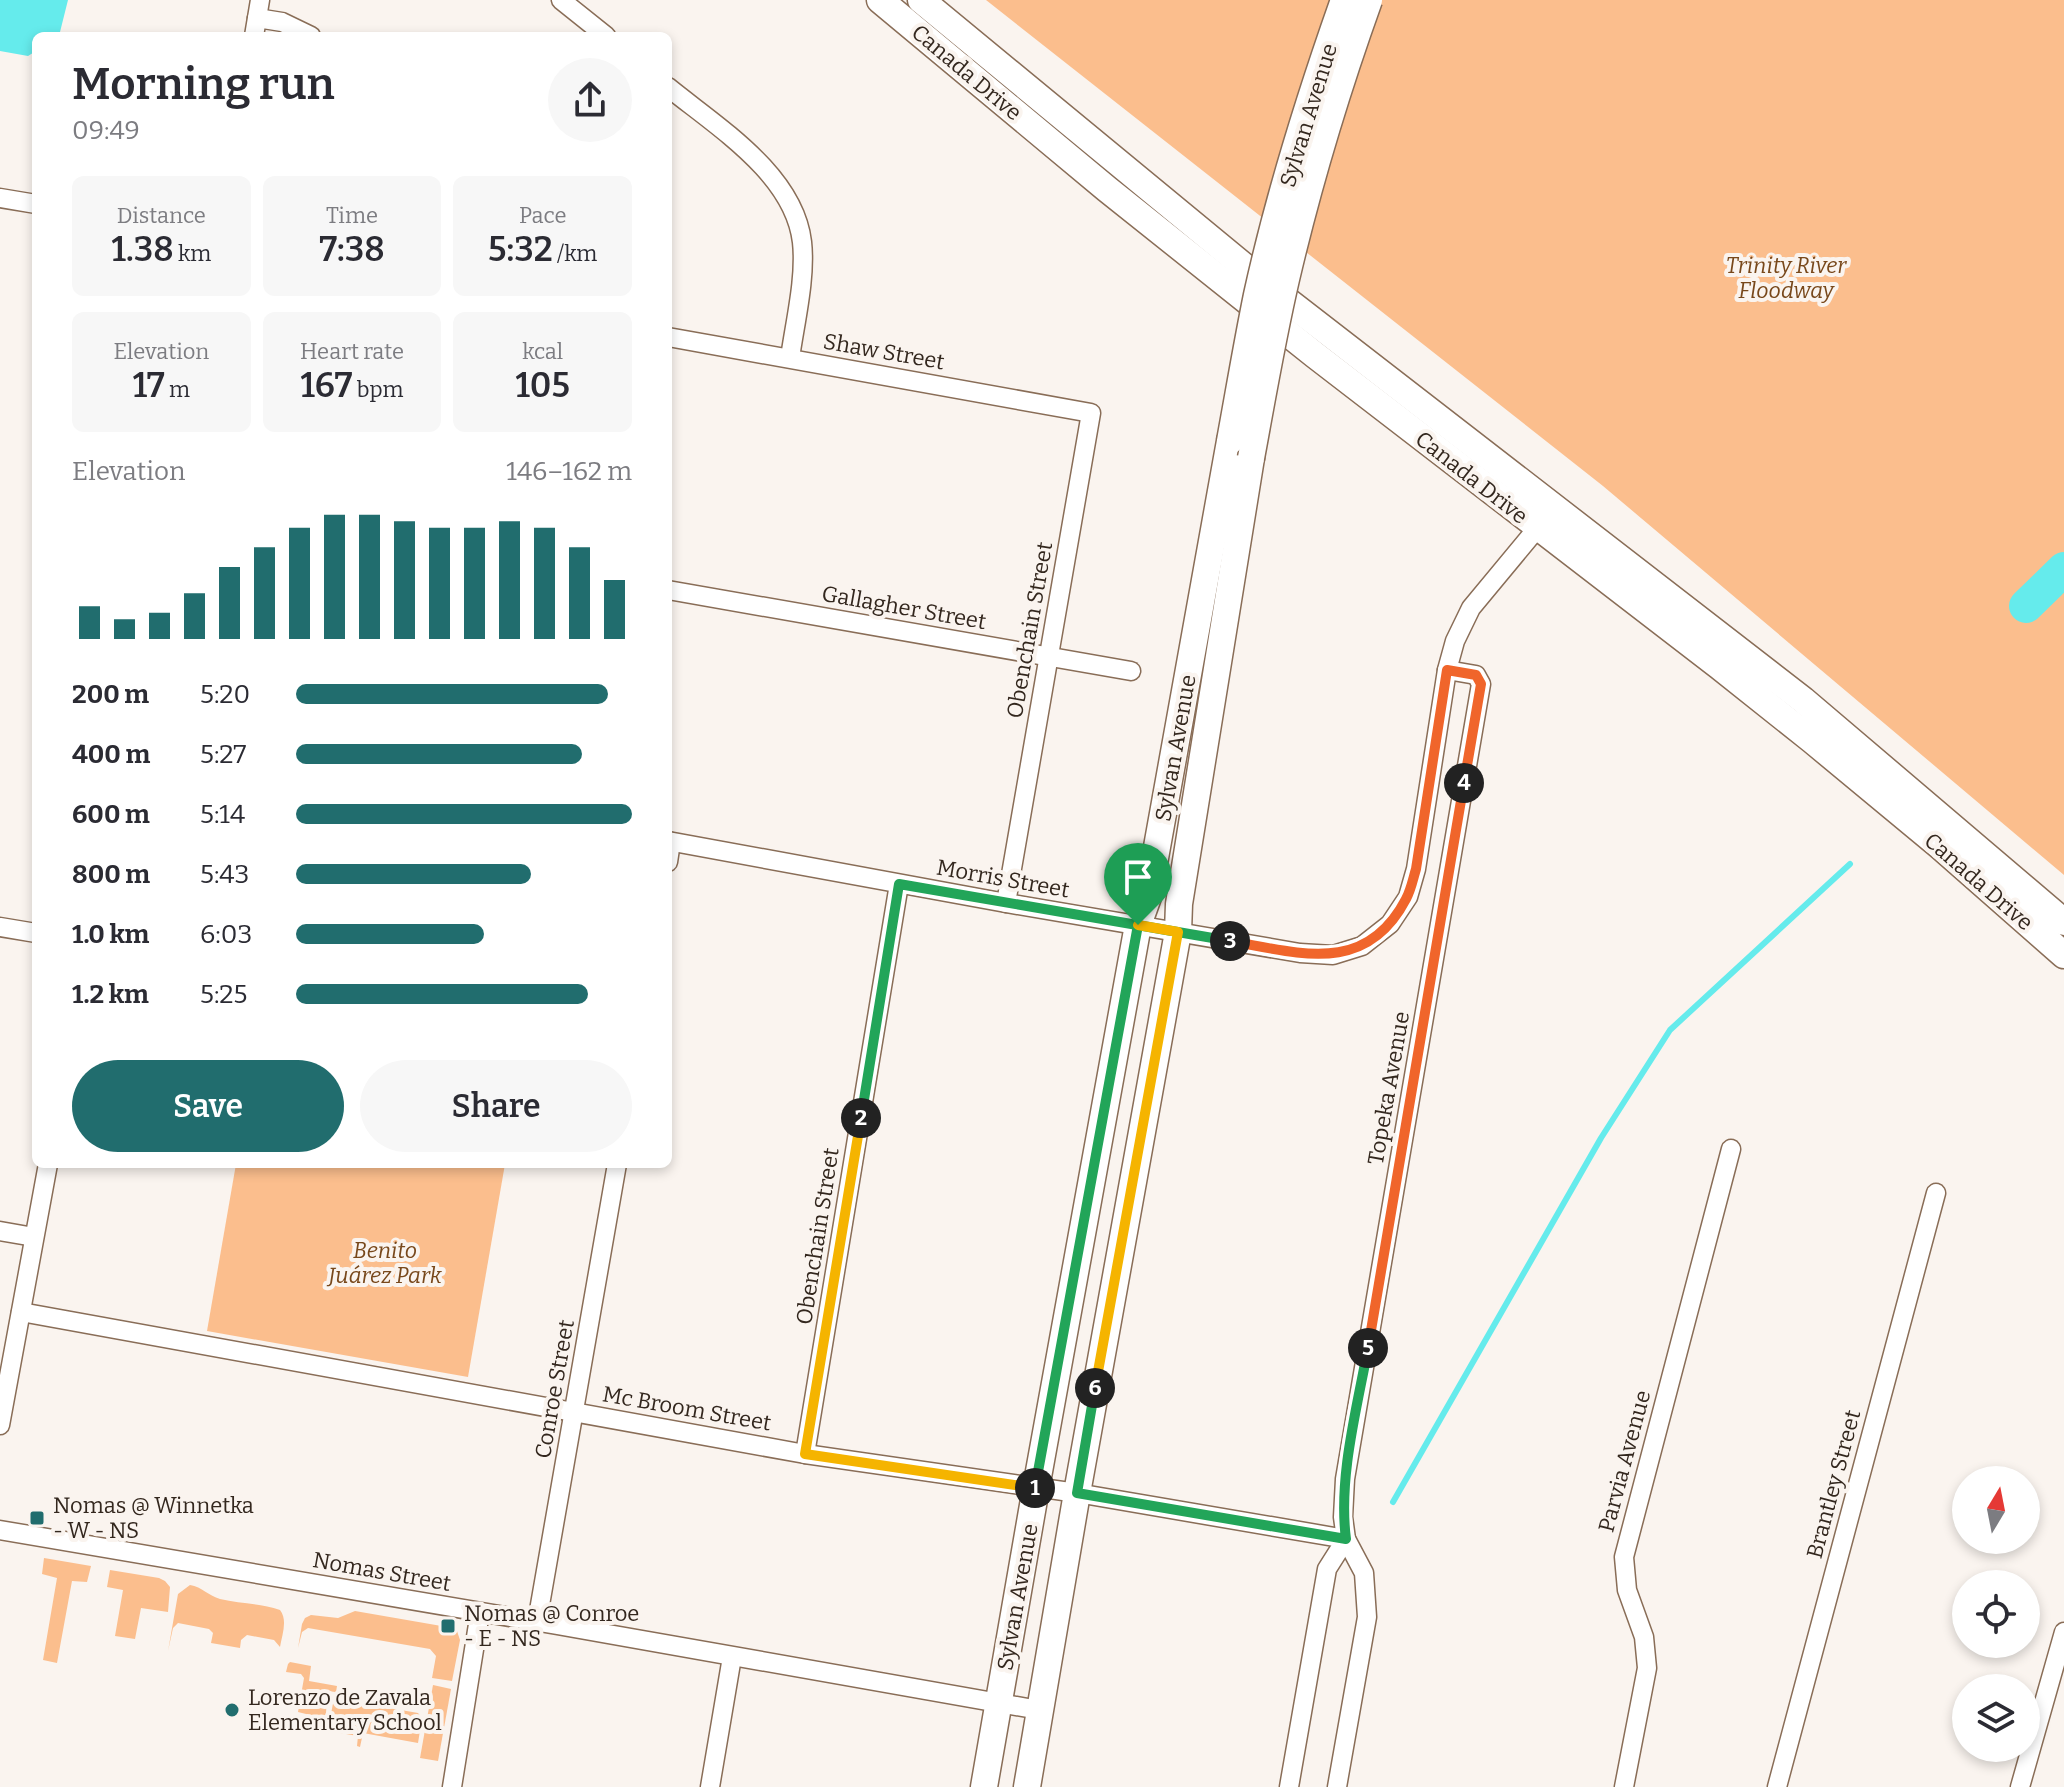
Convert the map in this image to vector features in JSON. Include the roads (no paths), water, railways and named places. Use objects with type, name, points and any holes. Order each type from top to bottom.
[{"type":"main road","name":"Canada Drive","points":[[880,0],[1107,189],[1315,355],[1803,700],[1948,837],[2051,921],[2064,955]]},
{"type":"main road","name":"Canada Drive","points":[[921,0],[1546,517]]},
{"type":"main road","name":"Sylvan Avenue","points":[[984,1787],[1138,925],[1148,897],[1258,295],[1283,194],[1344,0]]},
{"type":"main road","name":"Sylvan Avenue","points":[[1027,1787],[1178,932],[1179,904],[1251,458],[1282,295],[1331,113],[1369,0]]},
{"type":"main road","points":[[1107,189],[1126,170]]},
{"type":"street","points":[[561,0],[601,32]]},
{"type":"street","points":[[257,18],[282,22],[303,32]]},
{"type":"street","points":[[672,90],[757,159],[778,182],[794,212],[802,241],[802,271],[790,358]]},
{"type":"street","points":[[0,198],[32,203]]},
{"type":"street","name":"Shaw Street","points":[[672,338],[1091,413]]},
{"type":"street","name":"Obenchain Street","points":[[1006,903],[1091,413]]},
{"type":"street","name":"Morris Street","points":[[672,841],[1300,953],[1333,955],[1362,946],[1390,924],[1408,897],[1416,869],[1447,670],[1455,641],[1471,608],[1546,517]]},
{"type":"street","name":"Gallagher Street","points":[[672,591],[1131,671]]},
{"type":"street","name":"Topeka Avenue","points":[[1337,1787],[1367,1617],[1364,1573],[1346,1539],[1343,1517],[1345,1479],[1481,684],[1476,675],[1447,670]]},
{"type":"street","name":"Obenchain Street","points":[[805,1454],[899,884]]},
{"type":"street","points":[[0,927],[32,932]]},
{"type":"street","name":"Parvia Avenue","points":[[1627,1787],[1647,1668],[1644,1637],[1627,1590],[1624,1557],[1731,1149]]},
{"type":"street","points":[[0,1425],[47,1168]]},
{"type":"street","name":"Conroe Street","points":[[537,1622],[616,1168]]},
{"type":"street","name":"Brantley Street","points":[[1777,1787],[1936,1193]]},
{"type":"street","points":[[0,1231],[34,1237]]},
{"type":"street","name":"Mc Broom Street","points":[[21,1312],[805,1454],[1077,1493],[1346,1539]]},
{"type":"street","name":"Nomas Street","points":[[0,1530],[1039,1710]]},
{"type":"street","points":[[1289,1787],[1327,1569],[1346,1539]]},
{"type":"street","points":[[452,1787],[480,1612]]},
{"type":"street","points":[[2020,1787],[2064,1632]]},
{"type":"street","points":[[710,1787],[732,1657]]},
{"type":"water","points":[[0,0],[68,0],[60,32],[32,32],[32,54],[28,56],[0,51]]},
{"type":"waterway","points":[[2026,606],[2064,569]]},
{"type":"waterway","points":[[1393,1502],[1601,1138],[1670,1030],[1850,864]]},
{"type":"place","name":"Nomas @ Winnetka - W - NS","points":[[37,1518]]},
{"type":"place","name":"Nomas @ Conroe - E - NS","points":[[448,1626]]},
{"type":"place","name":"Lorenzo de Zavala Elementary School","points":[[232,1710]]},
{"type":"park label","name":"Trinity River Floodway","points":[[1786,278]]},
{"type":"park label","name":"Benito Juárez Park","points":[[385,1262]]}]
